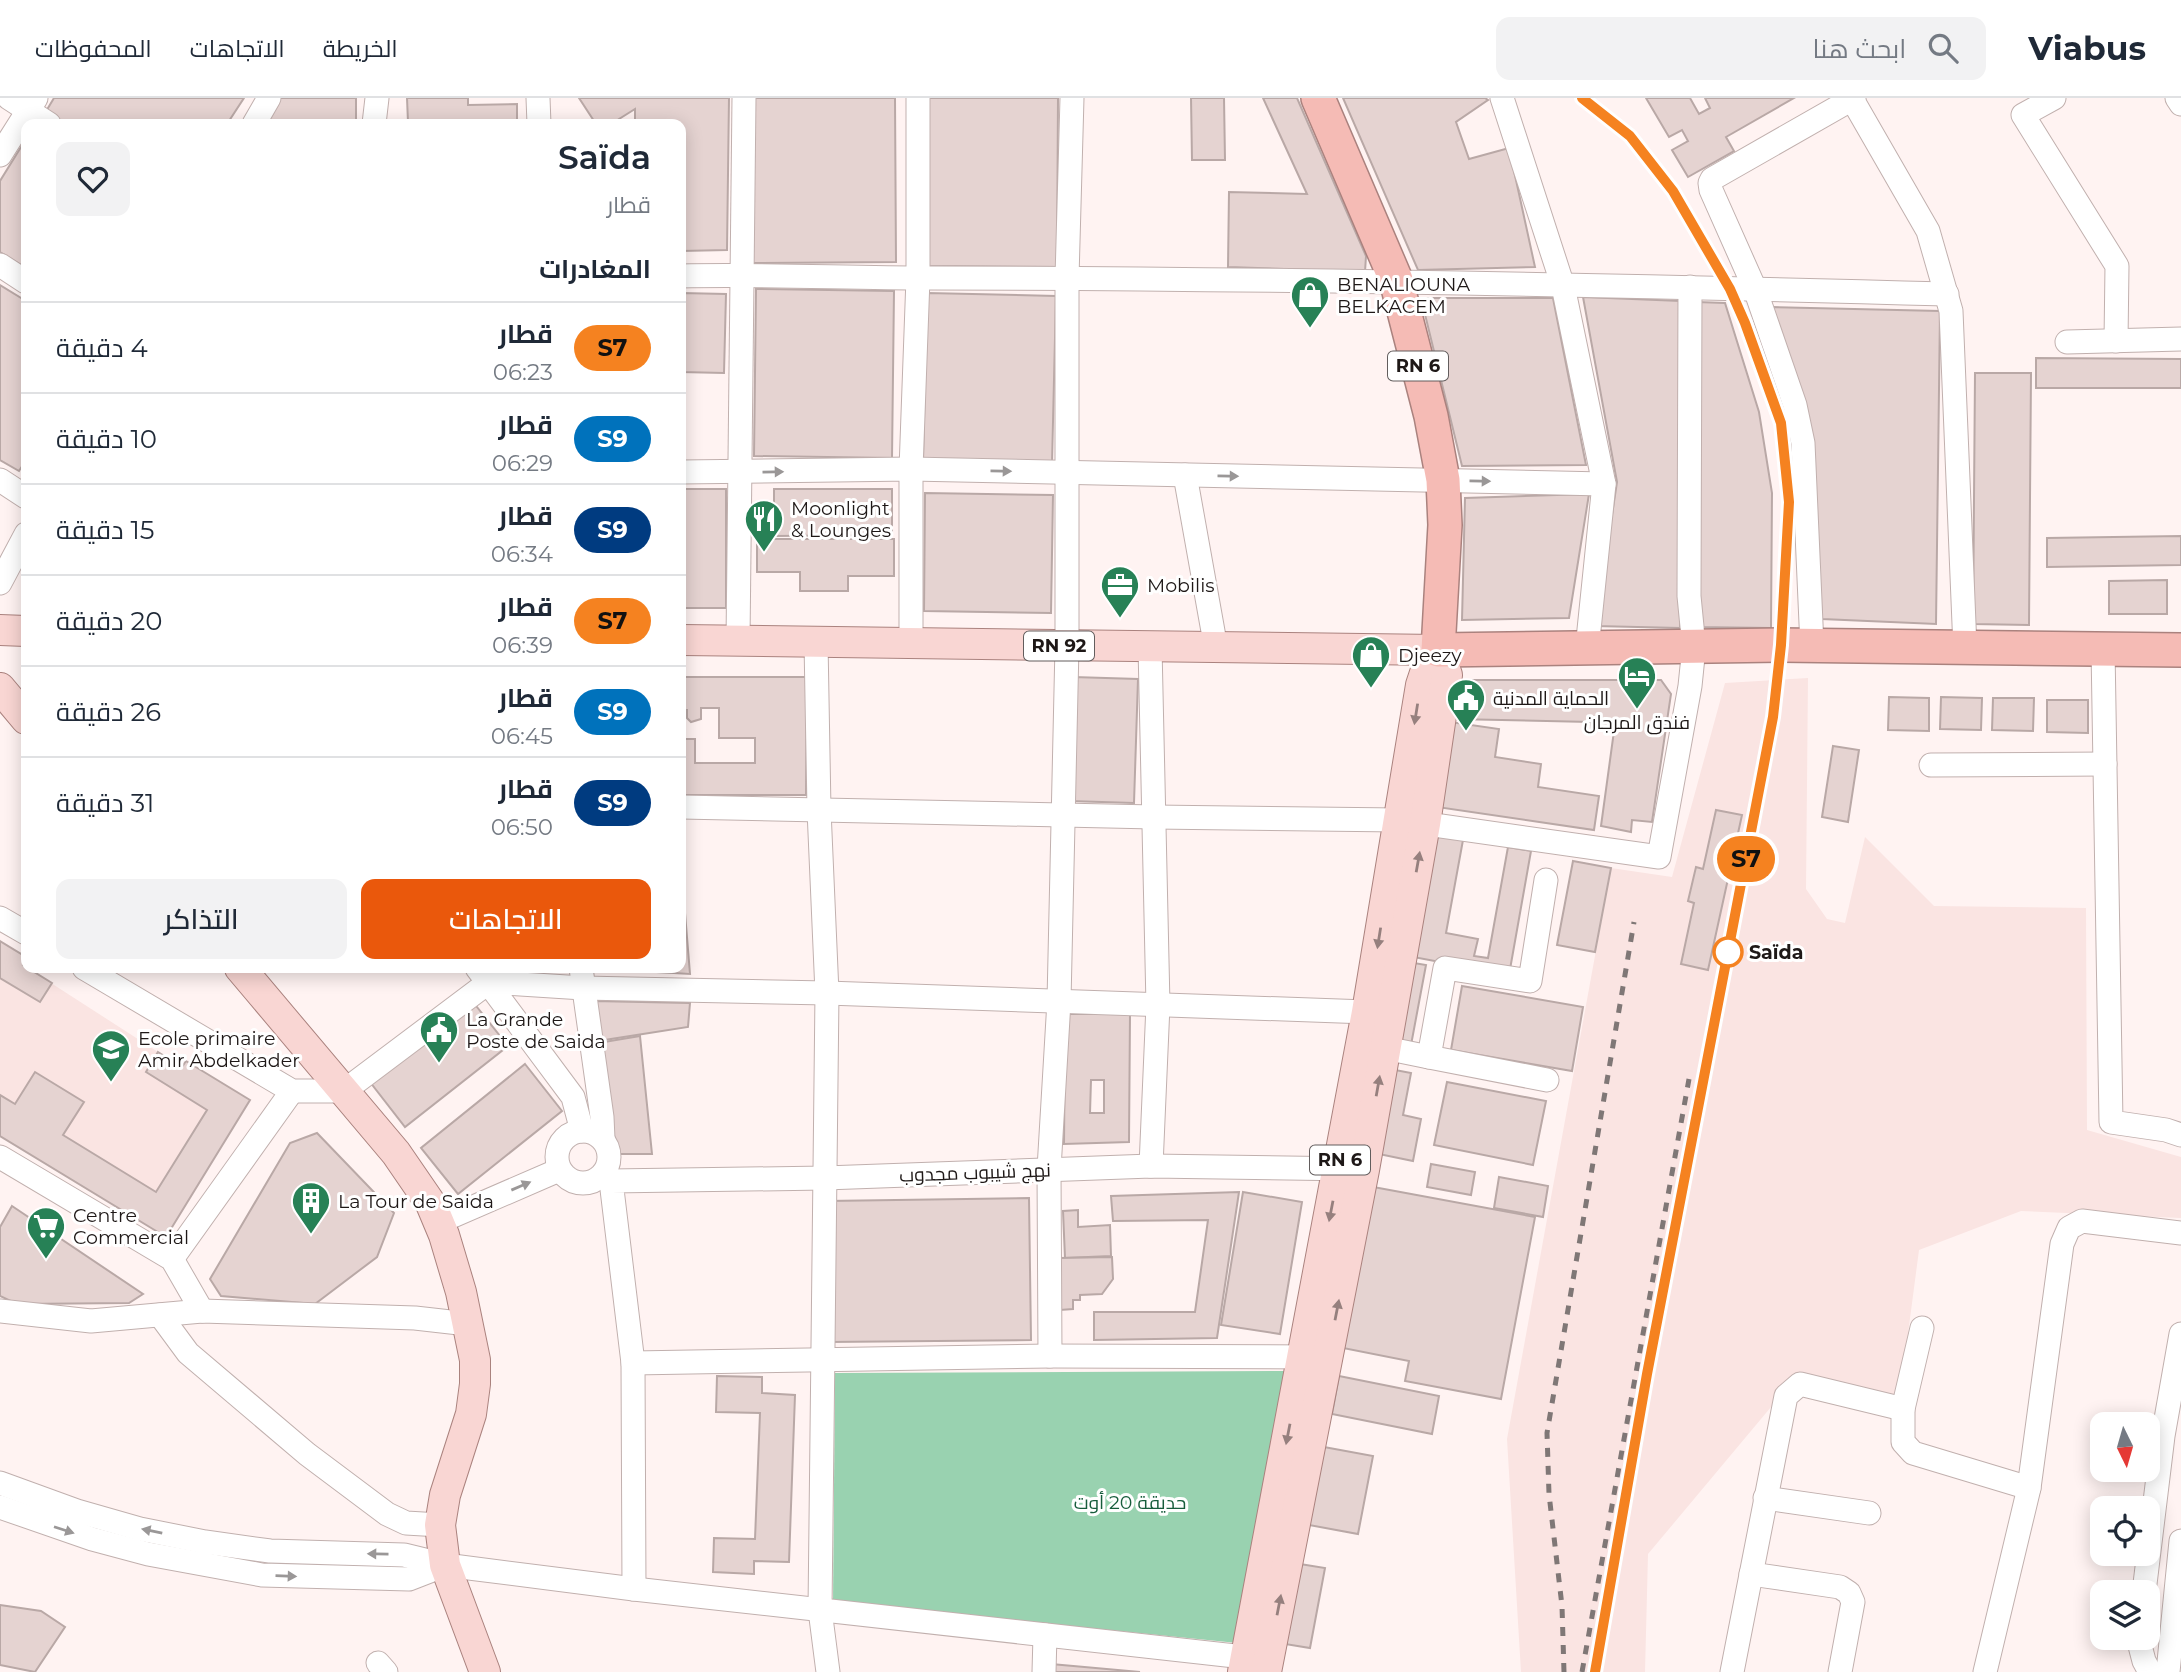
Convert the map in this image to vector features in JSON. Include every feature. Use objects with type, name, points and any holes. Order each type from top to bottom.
[{"type":"highway","name":"RN 6","points":[[1318,98],[1396,281],[1431,416],[1443,480],[1445,525],[1438,650]]},
{"type":"highway","name":"RN 92","points":[[1438,650],[1812,646],[2181,650]]},
{"type":"main road","points":[[0,630],[21,631]]},
{"type":"main road","name":"RN 92","points":[[686,640],[1438,650]]},
{"type":"main road","name":"RN 6","points":[[1256,1665],[1351,1169],[1412,822],[1421,685],[1427,667],[1438,650]]},
{"type":"main road","points":[[0,688],[21,713]]},
{"type":"main road","points":[[244,973],[396,1153],[431,1203],[439,1222],[461,1292],[475,1360],[471,1414],[445,1495],[440,1525],[445,1565],[485,1672]]},
{"type":"main road","name":"RN 6","points":[[1351,1169],[1385,1048],[1378,1015]]},
{"type":"street","points":[[9,98],[32,104],[45,119]]},
{"type":"street","points":[[257,119],[269,98]]},
{"type":"street","points":[[375,119],[377,98]]},
{"type":"street","points":[[538,98],[539,119]]},
{"type":"street","points":[[738,641],[744,98]]},
{"type":"street","points":[[911,643],[911,469],[918,278],[918,98]]},
{"type":"street","points":[[1050,1356],[1049,1169],[1059,1001],[1067,646],[1067,278],[1072,98]]},
{"type":"street","points":[[1502,98],[1563,286],[1604,484],[1587,649]]},
{"type":"street","points":[[1812,646],[1804,443],[1795,405],[1755,289],[1710,183],[1712,178],[1853,98],[1928,231],[1951,311],[1965,648]]},
{"type":"street","points":[[2054,98],[2023,115],[2117,266],[2116,341]]},
{"type":"street","points":[[2177,98],[2181,104]]},
{"type":"street","points":[[23,119],[32,104]]},
{"type":"street","points":[[0,155],[21,122]]},
{"type":"street","points":[[0,265],[21,279]]},
{"type":"street","points":[[686,276],[1396,281],[1947,294]]},
{"type":"street","points":[[686,807],[1412,822],[1659,858],[1694,648],[1689,596],[1690,287]]},
{"type":"street","points":[[2067,342],[2181,339]]},
{"type":"street","points":[[686,472],[911,469],[1604,484]]},
{"type":"street","points":[[1185,475],[1216,648]]},
{"type":"street","points":[[0,481],[21,494]]},
{"type":"street","points":[[0,583],[21,543]]},
{"type":"street","points":[[816,642],[819,810],[827,993],[820,1610],[828,1672]]},
{"type":"street","points":[[1150,647],[1158,1005],[1151,1166]]},
{"type":"street","points":[[2104,649],[2111,1122],[2166,1130],[2181,1135]]},
{"type":"street","points":[[1931,765],[2105,764]]},
{"type":"street","points":[[1429,1057],[1445,968],[1530,981],[1546,880]]},
{"type":"street","points":[[0,918],[21,930]]},
{"type":"street","points":[[92,973],[292,1091],[344,1091],[483,975],[582,978],[827,993],[1378,1015]]},
{"type":"street","points":[[483,975],[573,1097],[582,1131]]},
{"type":"street","points":[[582,978],[603,1139],[610,1153],[606,1175],[634,1363],[634,1588]]},
{"type":"street","points":[[1385,1048],[1547,1080]]},
{"type":"street","points":[[573,1097],[598,1088]]},
{"type":"street","points":[[172,1259],[292,1091]]},
{"type":"street","points":[[603,1139],[590,1130],[573,1131],[561,1140],[556,1158],[559,1170],[568,1180],[585,1184],[606,1175]]},
{"type":"street","points":[[0,1157],[172,1259],[202,1311]]},
{"type":"street","name":"نهج شيبوب مجدوب","points":[[606,1175],[825,1178],[1151,1166],[1351,1169]]},
{"type":"street","points":[[439,1222],[559,1170]]},
{"type":"street","points":[[1985,1672],[2029,1488],[2062,1244],[2069,1228],[2082,1221],[2181,1233]]},
{"type":"street","points":[[0,1311],[91,1321],[202,1311],[415,1318],[468,1324]]},
{"type":"street","points":[[160,1315],[188,1353],[307,1454],[387,1514],[406,1523],[440,1525]]},
{"type":"street","points":[[1922,1328],[1903,1409],[1903,1442],[1913,1453],[2029,1488]]},
{"type":"street","points":[[2145,1580],[2162,1436],[2181,1334]]},
{"type":"street","points":[[634,1363],[1050,1356],[1315,1357]]},
{"type":"street","points":[[1732,1672],[1786,1396],[1800,1384],[1903,1409]]},
{"type":"street","points":[[0,1483],[77,1511],[140,1529],[205,1542],[270,1551],[404,1555],[445,1565],[1045,1635],[1256,1665]]},
{"type":"street","points":[[1765,1498],[1868,1513]]},
{"type":"street","points":[[0,1507],[92,1539],[148,1554],[262,1575],[409,1580],[445,1565]]},
{"type":"street","points":[[2168,1672],[2181,1541]]},
{"type":"street","points":[[1751,1574],[1840,1587],[1849,1593],[1853,1602],[1848,1670]]},
{"type":"street","points":[[1044,1672],[1045,1635]]},
{"type":"street","points":[[2141,1650],[2150,1672]]},
{"type":"shaded area","points":[[1808,678],[1806,889],[1827,919],[1845,923],[1865,837],[1934,906],[2086,908],[2087,1130],[2181,1157],[2181,1218],[2021,1211],[1919,1250],[1899,1402],[1787,1388],[1648,1554],[1645,1672],[1521,1672],[1507,1439],[1611,868],[1672,877],[1725,683]]},
{"type":"shaded area","name":"Ecole primaire Amir Abdelkader","points":[[0,941],[21,954],[21,973],[35,973],[158,1052],[182,1066],[186,1061],[250,1100],[166,1237],[0,1136]]},
{"type":"green space","name":"حديقة 20 أوت","points":[[1288,1371],[1237,1643],[833,1602],[835,1373]]},
{"type":"building","points":[[54,98],[244,98],[230,119],[54,119],[45,113]]},
{"type":"building","points":[[278,98],[356,98],[356,119],[266,119]]},
{"type":"building","points":[[407,98],[468,98],[468,105],[517,104],[517,119],[408,119]]},
{"type":"building","points":[[579,98],[729,98],[727,250],[686,251],[686,119],[635,119],[635,109],[619,119],[593,119]]},
{"type":"building","points":[[751,98],[895,98],[896,262],[752,263]]},
{"type":"building","points":[[926,98],[1058,98],[1057,267],[926,266]]},
{"type":"building","points":[[1191,98],[1224,98],[1225,160],[1192,160]]},
{"type":"building","points":[[1263,98],[1297,98],[1366,256],[1365,272],[1228,267],[1229,192],[1307,194]]},
{"type":"building","points":[[1343,98],[1488,100],[1456,122],[1469,159],[1509,148],[1535,267],[1418,270]]},
{"type":"building","points":[[1646,98],[1690,98],[1699,114],[1710,108],[1705,98],[1794,98],[1726,137],[1734,151],[1688,177],[1672,150],[1688,141],[1682,130],[1669,137]]},
{"type":"building","points":[[21,147],[21,265],[0,252],[0,181]]},
{"type":"building","points":[[0,285],[21,298],[21,468],[19,471],[0,460]]},
{"type":"building","points":[[756,289],[894,291],[892,458],[754,456]]},
{"type":"building","points":[[686,293],[726,294],[724,373],[686,372]]},
{"type":"building","points":[[927,293],[1056,296],[1052,464],[923,461]]},
{"type":"building","points":[[1583,297],[1681,301],[1683,467],[1680,628],[1595,626],[1617,482]]},
{"type":"building","points":[[1421,298],[1553,298],[1586,465],[1462,466]]},
{"type":"building","points":[[1697,302],[1725,303],[1759,412],[1772,493],[1771,628],[1697,627]]},
{"type":"building","points":[[1772,307],[1940,311],[1936,624],[1822,619],[1808,425]]},
{"type":"building","points":[[2036,358],[2181,359],[2181,388],[2036,388]]},
{"type":"building","points":[[1975,373],[2031,373],[2029,625],[1973,624]]},
{"type":"building","points":[[686,489],[726,489],[726,608],[686,608]]},
{"type":"building","points":[[774,489],[892,489],[892,535],[774,536]]},
{"type":"building","points":[[925,493],[1053,495],[1051,613],[924,611]]},
{"type":"building","points":[[1589,494],[1569,618],[1462,620],[1465,498]]},
{"type":"building","points":[[2181,536],[2181,565],[2047,567],[2047,538]]},
{"type":"building","points":[[757,539],[894,539],[894,576],[848,576],[848,591],[800,591],[800,572],[757,572]]},
{"type":"building","points":[[2167,580],[2167,614],[2109,614],[2109,581]]},
{"type":"building","points":[[686,677],[807,677],[806,795],[686,795],[686,739],[695,739],[695,763],[755,763],[755,738],[719,738],[719,708],[701,708],[701,719],[691,722],[687,718]]},
{"type":"building","points":[[1073,677],[1138,679],[1134,803],[1069,801]]},
{"type":"building","points":[[1463,680],[1661,680],[1671,694],[1652,822],[1632,820],[1631,832],[1601,826],[1614,731],[1592,731],[1591,722],[1453,719],[1457,684]]},
{"type":"building","points":[[1889,697],[1929,698],[1929,731],[1888,730]]},
{"type":"building","points":[[1941,697],[1982,698],[1981,730],[1940,729]]},
{"type":"building","points":[[1993,698],[2034,698],[2033,731],[1992,730]]},
{"type":"building","points":[[2047,700],[2088,700],[2088,733],[2047,732]]},
{"type":"building","points":[[1450,722],[1499,729],[1495,757],[1541,764],[1538,787],[1599,796],[1594,830],[1437,807]]},
{"type":"building","points":[[1833,746],[1859,750],[1848,822],[1822,817]]},
{"type":"building","points":[[1716,810],[1742,815],[1708,970],[1681,964],[1694,903],[1688,901],[1696,867],[1703,869]]},
{"type":"building","points":[[1430,834],[1463,840],[1446,933],[1478,939],[1474,956],[1488,958],[1508,847],[1531,851],[1509,975],[1408,956]]},
{"type":"building","points":[[1573,861],[1611,868],[1595,952],[1557,945]]},
{"type":"building","points":[[686,925],[690,974],[673,973],[686,973]]},
{"type":"building","points":[[0,941],[21,954],[21,973],[36,973],[52,983],[40,1002],[0,978]]},
{"type":"building","points":[[1408,962],[1426,965],[1411,1045],[1393,1042]]},
{"type":"building","points":[[1462,986],[1583,1007],[1572,1071],[1451,1050]]},
{"type":"building","points":[[593,1001],[690,1003],[688,1027],[598,1041]]},
{"type":"building","name":"La Grande Poste de Saida","points":[[473,1002],[508,1046],[405,1127],[370,1082]]},
{"type":"building","points":[[1065,1014],[1130,1014],[1129,1142],[1064,1144]],"holes":[[[1091,1080],[1104,1080],[1104,1113],[1090,1113]]]},
{"type":"building","points":[[640,1036],[652,1154],[614,1154],[598,1043]]},
{"type":"building","points":[[158,1052],[182,1067],[186,1061],[250,1100],[166,1237],[0,1136],[0,1095],[15,1104],[35,1072],[84,1102],[63,1135],[156,1192],[207,1110],[146,1072]]},
{"type":"building","points":[[525,1064],[562,1111],[458,1194],[421,1148]]},
{"type":"building","points":[[1390,1069],[1411,1073],[1403,1115],[1421,1119],[1413,1161],[1374,1153]]},
{"type":"building","points":[[1447,1082],[1546,1101],[1533,1165],[1434,1145]]},
{"type":"building","name":"La Tour de Saida","points":[[317,1133],[394,1213],[377,1257],[315,1304],[221,1296],[210,1279],[290,1143]]},
{"type":"building","points":[[1431,1164],[1475,1172],[1471,1195],[1427,1187]]},
{"type":"building","points":[[1499,1177],[1548,1186],[1543,1217],[1494,1208]]},
{"type":"building","points":[[1368,1186],[1535,1217],[1501,1399],[1405,1381],[1409,1361],[1338,1347]]},
{"type":"building","points":[[1239,1192],[1217,1338],[1094,1340],[1094,1312],[1195,1312],[1208,1220],[1113,1221],[1111,1196]]},
{"type":"building","points":[[1243,1192],[1302,1202],[1280,1334],[1221,1325]]},
{"type":"building","points":[[1029,1198],[1031,1340],[828,1342],[827,1201]]},
{"type":"building","name":"Centre Commercial","points":[[12,1206],[143,1294],[129,1303],[17,1304],[0,1296],[0,1227]]},
{"type":"building","points":[[1078,1210],[1078,1227],[1110,1225],[1111,1256],[1065,1258],[1063,1211]]},
{"type":"building","points":[[1112,1257],[1113,1279],[1102,1294],[1080,1295],[1080,1300],[1073,1300],[1073,1309],[1060,1310],[1059,1258]]},
{"type":"building","points":[[717,1376],[762,1377],[762,1393],[795,1395],[789,1562],[754,1561],[754,1574],[713,1572],[714,1538],[755,1539],[760,1413],[716,1412]]},
{"type":"building","points":[[1339,1376],[1439,1396],[1432,1434],[1332,1414]]},
{"type":"building","points":[[1324,1447],[1373,1456],[1358,1534],[1309,1525]]},
{"type":"building","points":[[1300,1564],[1325,1568],[1310,1648],[1285,1644]]},
{"type":"building","points":[[0,1605],[41,1611],[65,1627],[35,1672],[0,1665]]},
{"type":"building","points":[[1051,1664],[1140,1672],[1051,1672]]},
{"type":"railway","points":[[1582,98],[1630,136],[1673,191],[1730,290],[1745,323],[1781,423],[1789,502],[1781,645],[1773,717],[1647,1374],[1595,1672]]},
{"type":"railway","points":[[1564,1672],[1562,1606],[1549,1494],[1547,1433],[1634,922]]},
{"type":"railway","points":[[1582,1672],[1689,1079]]},
{"type":"train","name":"S7","points":[[1582,98],[1630,136],[1673,191],[1730,289],[1781,423],[1789,502],[1781,645],[1773,717],[1647,1374],[1595,1672]]},
{"type":"place","name":"BENALIOUNA BELKACEM","points":[[1310,329]]},
{"type":"place","name":"Moonlight & Lounges","points":[[764,553]]},
{"type":"place","name":"Mobilis","points":[[1120,619]]},
{"type":"place","name":"Djeezy","points":[[1371,689]]},
{"type":"place","name":"فندق المرجان","points":[[1637,710]]},
{"type":"place","name":"الحماية المدنية","points":[[1466,732]]},
{"type":"place","name":"Saïda","points":[[1728,952]]},
{"type":"place","name":"La Grande Poste de Saida","points":[[439,1064]]},
{"type":"place","name":"Ecole primaire Amir Abdelkader","points":[[111,1083]]},
{"type":"place","name":"La Tour de Saida","points":[[311,1235]]},
{"type":"place","name":"Centre Commercial","points":[[46,1260]]}]
